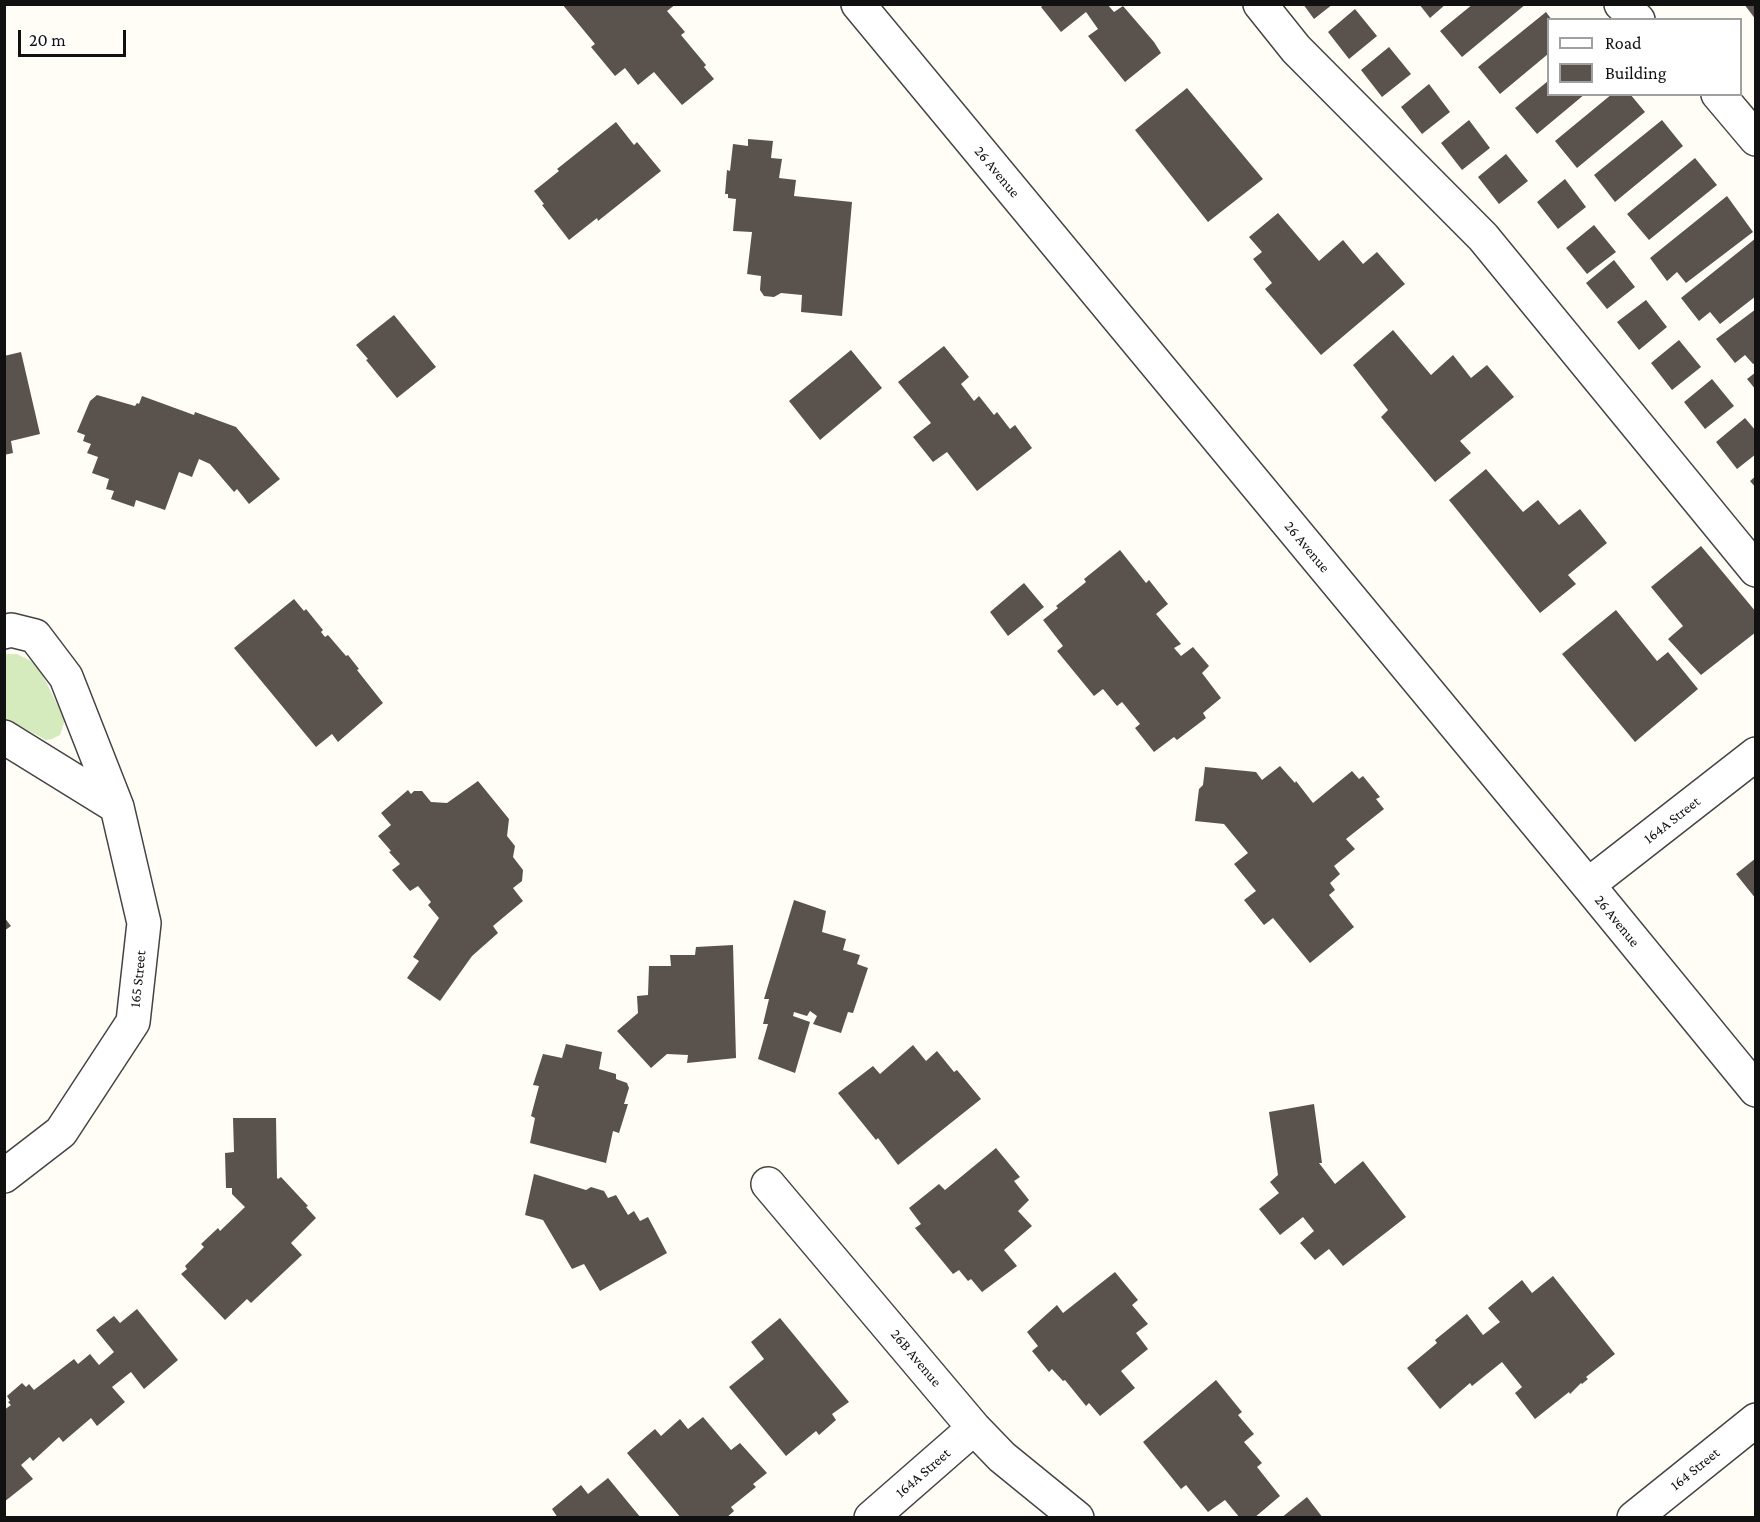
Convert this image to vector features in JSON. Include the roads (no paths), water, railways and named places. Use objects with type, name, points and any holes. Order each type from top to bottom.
[{"type":"street","name":"26 Avenue","points":[[858,4],[1755,1090]]},
{"type":"street","points":[[1260,4],[1296,49],[1482,237],[1755,570]]},
{"type":"street","points":[[1621,4],[1636,18]]},
{"type":"street","points":[[1720,96],[1755,139]]},
{"type":"street","name":"165 Street","points":[[4,632],[11,630],[35,636],[66,677],[117,807],[144,923],[133,1022],[61,1132],[4,1176]]},
{"type":"street","points":[[4,737],[117,807]]},
{"type":"street","name":"164A Street","points":[[1588,885],[1755,754]]},
{"type":"street","name":"26B Avenue","points":[[768,1184],[974,1428],[1002,1457],[1077,1518]]},
{"type":"street","name":"164 Street","points":[[1634,1518],[1755,1420]]},
{"type":"street","name":"164A Street","points":[[871,1518],[974,1428]]}]
